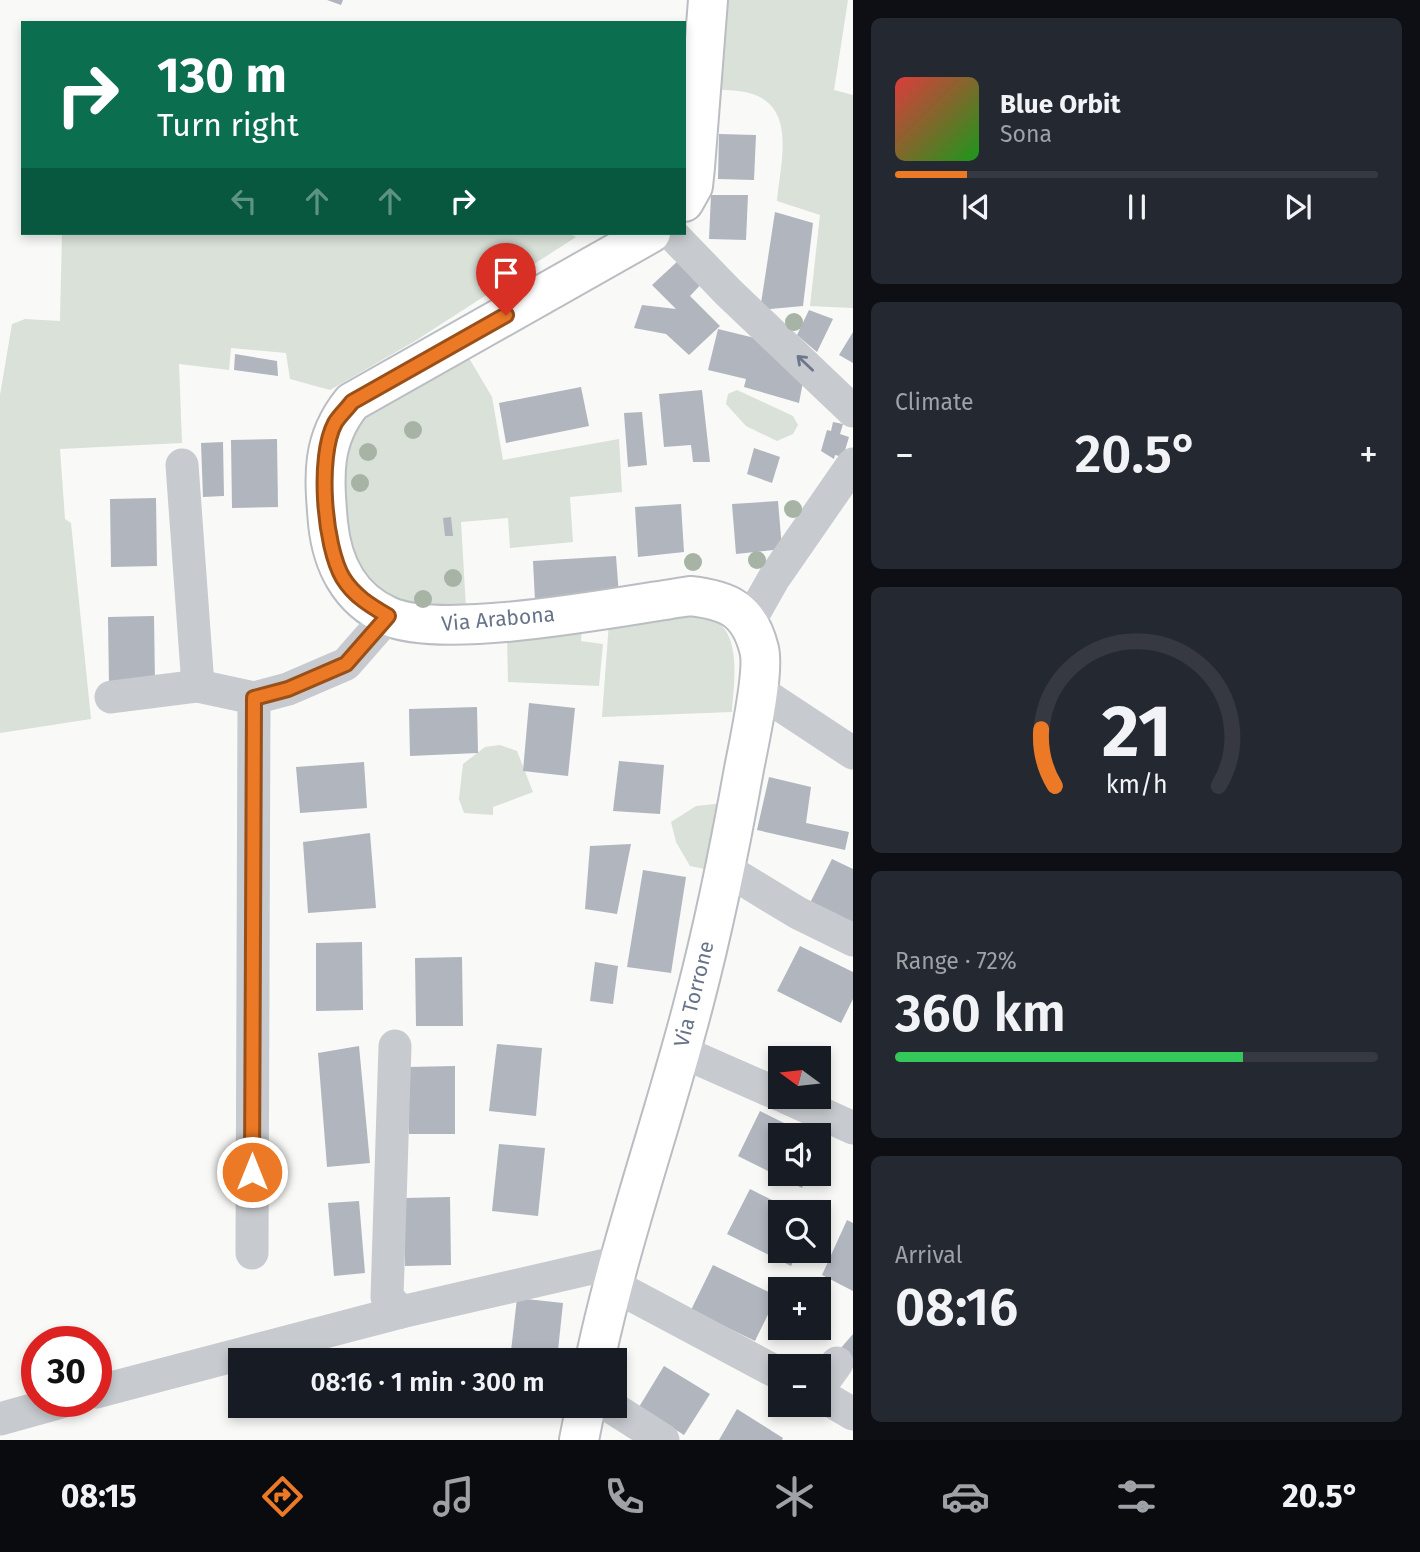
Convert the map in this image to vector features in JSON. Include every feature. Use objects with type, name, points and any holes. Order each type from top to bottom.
[{"type":"main road","points":[[686,198],[693,186],[708,0]]},
{"type":"main road","name":"Via Arabona","points":[[647,235],[352,402],[335,424],[327,460],[326,500],[330,546],[343,578],[360,598],[388,616],[422,624],[468,625],[690,596],[717,599],[740,612],[748,624]]},
{"type":"main road","name":"Via Torrone","points":[[598,1348],[614,1273],[680,1051],[724,868],[756,689],[760,651],[748,624]]},
{"type":"main road","points":[[579,1440],[583,1418]]},
{"type":"street","points":[[673,235],[728,292],[853,411]]},
{"type":"street","points":[[748,624],[803,535],[853,464]]},
{"type":"street","points":[[182,466],[198,686]]},
{"type":"street","points":[[803,535],[853,506]]},
{"type":"street","points":[[111,697],[198,686],[254,698],[288,689],[346,664],[388,616]]},
{"type":"street","points":[[756,689],[853,753]]},
{"type":"street","points":[[252,1253],[254,698]]},
{"type":"street","points":[[724,868],[798,913],[853,940]]},
{"type":"street","points":[[394,1046],[387,1297],[401,1312]]},
{"type":"street","points":[[680,1051],[768,1089]]},
{"type":"street","points":[[814,1110],[853,1128]]},
{"type":"street","points":[[112,1388],[401,1312],[614,1273],[768,1367]]},
{"type":"street","points":[[831,1401],[853,1414]]},
{"type":"street","points":[[0,1419],[21,1413]]},
{"type":"street","points":[[627,1417],[663,1440]]},
{"type":"shaded area","points":[[715,0],[848,0],[834,90],[853,95],[853,308],[810,306],[820,215],[777,201],[782,138],[780,123],[774,110],[764,100],[749,93],[712,89]]},
{"type":"shaded area","points":[[62,235],[576,237],[415,341],[330,390],[290,379],[286,353],[231,348],[229,370],[179,364],[182,443],[60,449],[65,519],[71,523],[91,719],[0,733],[0,395],[12,324],[25,319],[60,321]]},
{"type":"shaded area","points":[[463,348],[492,397],[503,460],[619,439],[622,492],[570,497],[573,542],[510,548],[508,518],[461,522],[466,608],[385,605],[338,532],[351,417]]},
{"type":"shaded area","points":[[737,390],[793,416],[798,425],[793,434],[777,441],[746,426],[726,404],[728,394]]},
{"type":"shaded area","points":[[667,615],[705,617],[717,622],[726,631],[734,657],[732,712],[602,717],[609,622]]},
{"type":"shaded area","points":[[582,622],[581,641],[603,644],[599,686],[508,682],[507,634]]},
{"type":"shaded area","points":[[500,745],[517,751],[533,792],[493,807],[493,815],[464,813],[459,799],[463,764],[485,747]]},
{"type":"shaded area","points":[[724,803],[710,866],[705,869],[690,866],[676,842],[671,822],[696,806]]},
{"type":"building","points":[[327,0],[343,0],[341,5]]},
{"type":"building","points":[[719,134],[756,135],[754,180],[718,179]]},
{"type":"building","points":[[711,195],[748,195],[746,240],[709,239]]},
{"type":"building","points":[[775,212],[813,223],[803,306],[760,310]]},
{"type":"building","points":[[679,260],[704,281],[690,296],[720,326],[689,355],[666,334],[634,328],[642,305],[676,309],[652,285]]},
{"type":"building","points":[[809,310],[833,319],[817,352],[797,335]]},
{"type":"building","points":[[718,329],[767,341],[805,371],[799,403],[744,387],[746,379],[708,370]]},
{"type":"building","points":[[853,332],[853,363],[839,355]]},
{"type":"building","points":[[235,354],[277,361],[278,376],[234,370]]},
{"type":"building","points":[[581,387],[589,426],[506,443],[499,403]]},
{"type":"building","points":[[702,390],[710,462],[693,462],[691,445],[664,447],[659,394]]},
{"type":"building","points":[[642,412],[647,465],[628,467],[624,413]]},
{"type":"building","points":[[833,422],[843,424],[840,434],[849,437],[843,457],[835,455],[834,459],[821,451],[827,430],[831,431]]},
{"type":"building","points":[[277,439],[278,507],[232,508],[231,440]]},
{"type":"building","points":[[223,442],[224,496],[203,497],[201,443]]},
{"type":"building","points":[[754,448],[780,457],[772,483],[747,474]]},
{"type":"building","points":[[156,498],[157,566],[111,567],[110,499]]},
{"type":"building","points":[[778,501],[782,549],[736,554],[732,504]]},
{"type":"building","points":[[681,504],[684,552],[638,557],[635,507]]},
{"type":"building","points":[[451,517],[453,536],[445,536],[443,518]]},
{"type":"building","points":[[616,556],[619,596],[535,601],[533,561]]},
{"type":"building","points":[[154,616],[155,684],[109,685],[108,617]]},
{"type":"building","points":[[529,703],[575,708],[568,776],[523,771]]},
{"type":"building","points":[[477,707],[478,753],[410,756],[409,709]]},
{"type":"building","points":[[619,761],[664,765],[660,814],[613,811]]},
{"type":"building","points":[[364,762],[367,808],[300,813],[296,767]]},
{"type":"building","points":[[769,777],[811,787],[806,823],[849,832],[845,850],[757,830]]},
{"type":"building","points":[[370,833],[376,908],[308,913],[303,842]]},
{"type":"building","points":[[631,844],[617,914],[585,909],[590,846]]},
{"type":"building","points":[[832,859],[853,869],[853,922],[805,913]]},
{"type":"building","points":[[643,870],[686,877],[671,973],[627,967]]},
{"type":"building","points":[[362,942],[363,1010],[316,1011],[316,943]]},
{"type":"building","points":[[800,946],[853,972],[853,999],[841,1023],[777,991]]},
{"type":"building","points":[[462,957],[463,1026],[416,1026],[415,958]]},
{"type":"building","points":[[595,962],[618,966],[613,1004],[590,1001]]},
{"type":"building","points":[[497,1044],[542,1048],[536,1116],[489,1111]]},
{"type":"building","points":[[359,1046],[370,1163],[327,1167],[318,1053]]},
{"type":"building","points":[[455,1066],[455,1134],[409,1134],[408,1067]]},
{"type":"building","points":[[760,1111],[784,1123],[768,1123],[768,1171],[738,1156]]},
{"type":"building","points":[[499,1144],[545,1148],[538,1216],[492,1211]]},
{"type":"building","points":[[750,1189],[772,1200],[768,1200],[768,1254],[727,1234]]},
{"type":"building","points":[[450,1197],[451,1265],[405,1266],[404,1198]]},
{"type":"building","points":[[359,1201],[365,1273],[334,1276],[328,1203]]},
{"type":"building","points":[[847,1220],[853,1223],[853,1291],[831,1280],[831,1277],[822,1275],[827,1263],[831,1263],[831,1255]]},
{"type":"building","points":[[713,1265],[768,1292],[768,1314],[755,1341],[691,1310]]},
{"type":"building","points":[[517,1298],[563,1303],[558,1348],[511,1348]]},
{"type":"building","points":[[853,1334],[853,1361],[840,1349]]},
{"type":"building","points":[[664,1366],[710,1394],[684,1435],[639,1407]]},
{"type":"building","points":[[737,1409],[783,1438],[782,1440],[719,1440]]},
{"type":"route","points":[[252,1172],[254,698],[288,689],[346,664],[388,616],[360,598],[343,578],[330,546],[326,500],[328,446],[335,424],[352,402],[506,315]]}]
